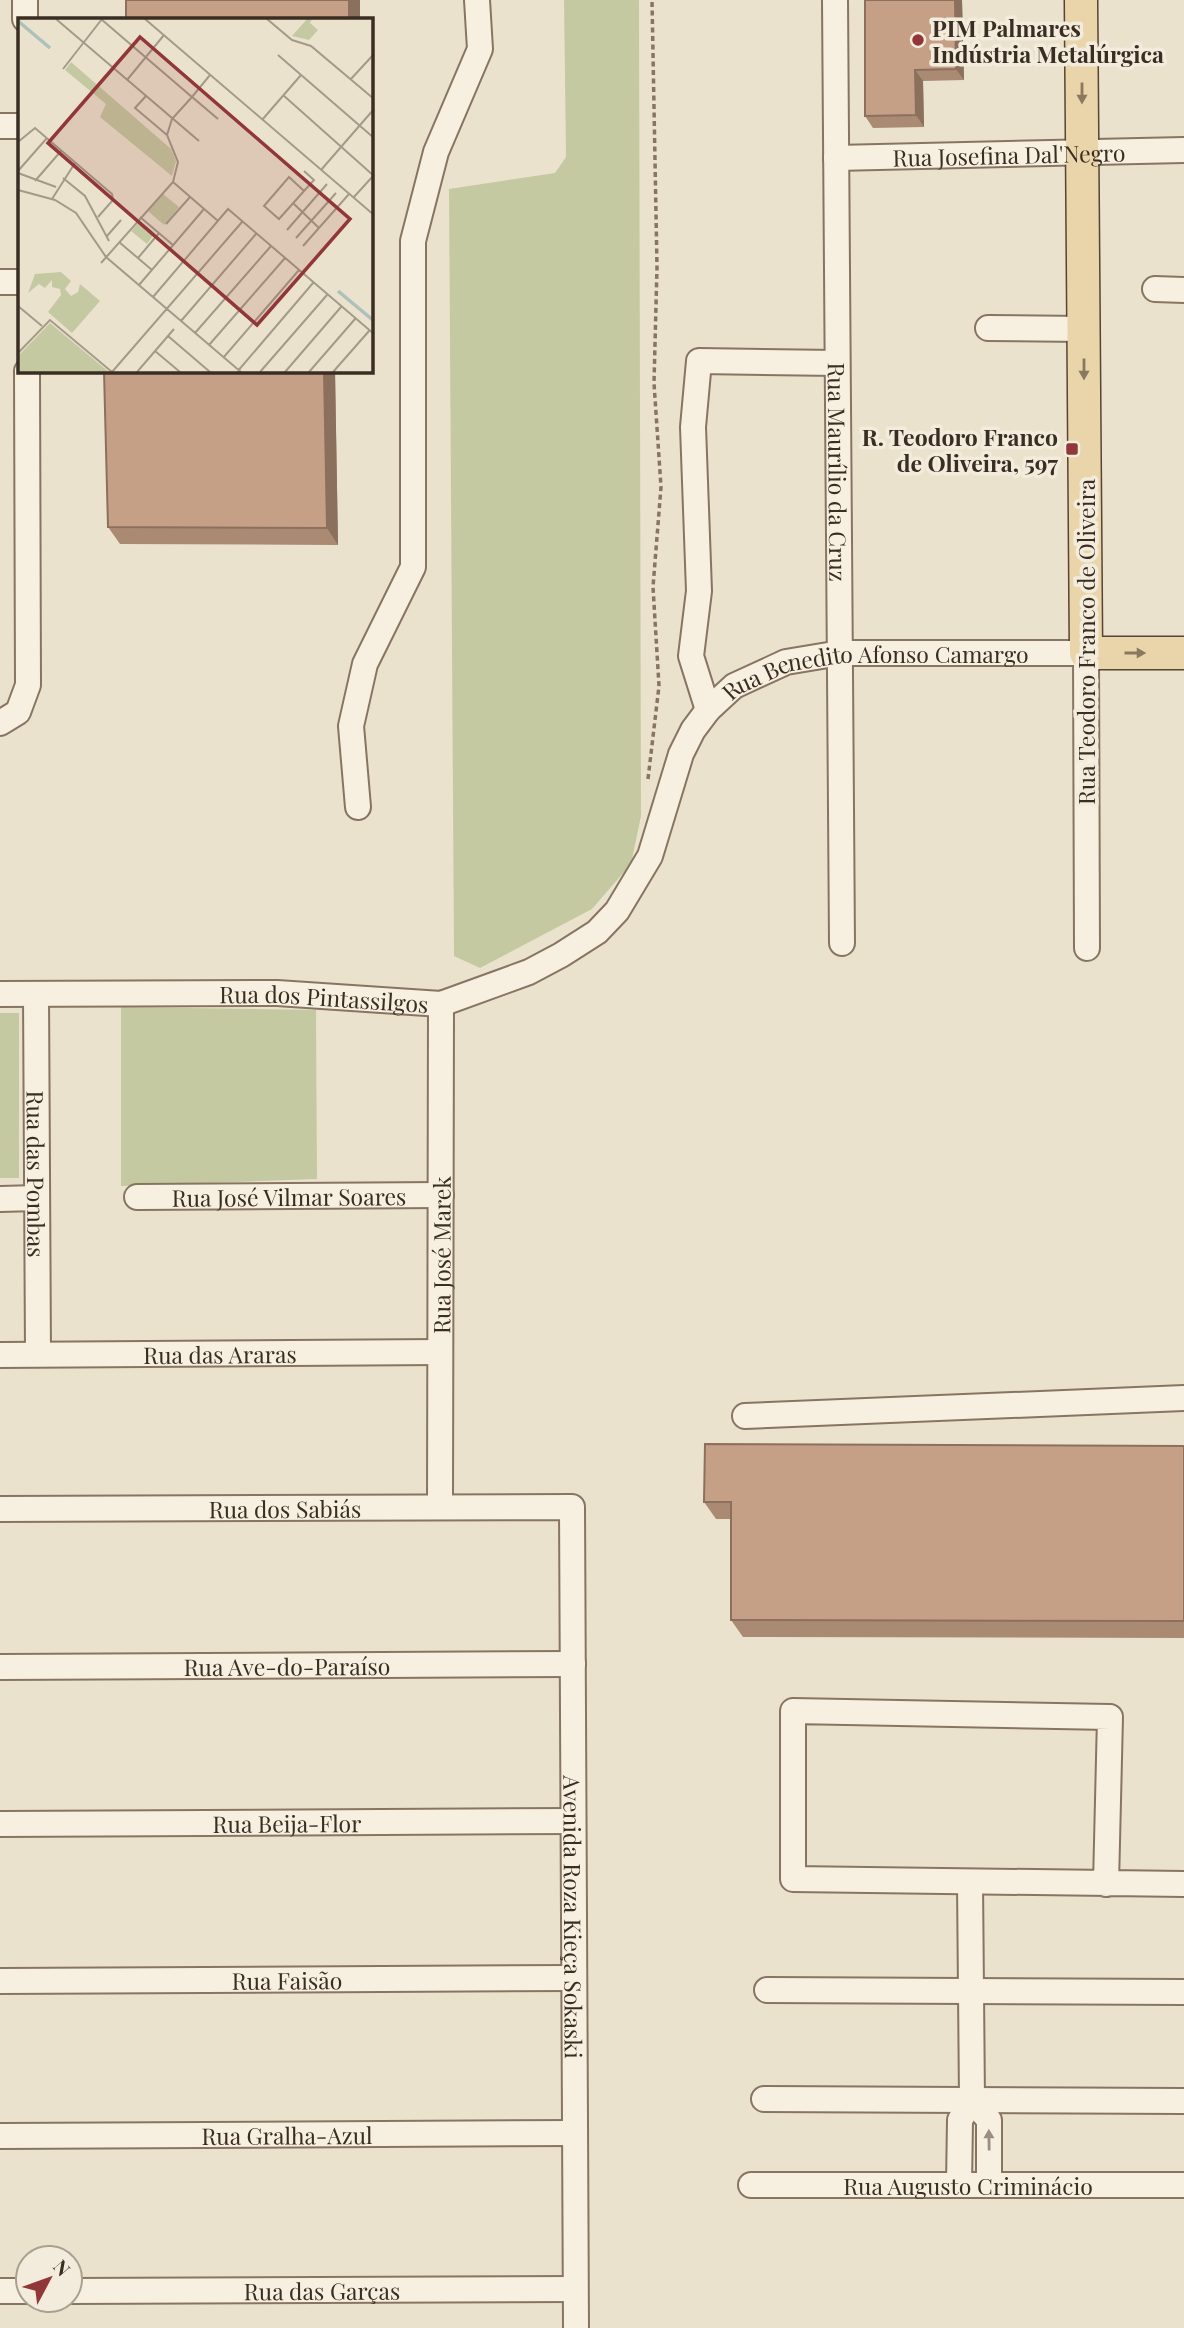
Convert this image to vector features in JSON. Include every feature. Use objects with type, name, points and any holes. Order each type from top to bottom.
[{"type":"main road","name":"Rua Teodoro Franco de Oliveira","points":[[1081,0],[1086,653]]},
{"type":"main road","name":"Rua Benedito Afonso Camargo","points":[[1086,653],[1184,653]]},
{"type":"street","points":[[25,0],[25,18]]},
{"type":"street","points":[[358,807],[351,726],[365,664],[413,567],[413,241],[436,152],[480,49],[477,0]]},
{"type":"street","name":"Rua Maurílio da Cruz","points":[[835,0],[842,943]]},
{"type":"street","points":[[0,125],[18,125]]},
{"type":"street","name":"Rua Josefina Dal'Negro","points":[[836,158],[1082,155],[1184,150]]},
{"type":"street","points":[[0,282],[18,282]]},
{"type":"street","points":[[1154,289],[1184,290]]},
{"type":"street","points":[[988,328],[1084,329]]},
{"type":"street","points":[[708,710],[691,656],[699,591],[693,427],[699,361],[837,363]]},
{"type":"street","points":[[0,723],[18,712],[28,685],[27,373]]},
{"type":"street","name":"Rua Benedito Afonso Camargo","points":[[656,833],[681,754],[708,710],[734,686],[786,663],[840,653],[1086,653]]},
{"type":"street","name":"Rua Teodoro Franco de Oliveira","points":[[1086,653],[1087,948]]},
{"type":"street","name":"Rua dos Pintassilgos","points":[[0,994],[277,993],[441,1004],[529,972],[597,932],[617,911],[640,876],[656,833]]},
{"type":"street","name":"Rua das Pombas","points":[[36,994],[38,1354]]},
{"type":"street","name":"Rua José Marek","points":[[440,1507],[441,1004]]},
{"type":"street","name":"Rua José Vilmar Soares","points":[[137,1197],[441,1195]]},
{"type":"street","points":[[0,1199],[37,1198]]},
{"type":"street","name":"Rua das Araras","points":[[0,1354],[440,1352]]},
{"type":"street","points":[[745,1416],[1184,1398]]},
{"type":"street","name":"Rua dos Sabiás","points":[[0,1509],[572,1507]]},
{"type":"street","name":"Avenida Roza Kieça Sokaski","points":[[572,1507],[576,2328]]},
{"type":"street","name":"Rua Ave-do-Paraíso","points":[[0,1667],[573,1664]]},
{"type":"street","points":[[1106,1884],[1110,1717],[793,1712],[793,1879],[1106,1884],[1184,1884]]},
{"type":"street","name":"Rua Beija-Flor","points":[[0,1824],[573,1821]]},
{"type":"street","points":[[959,2185],[960,2120],[972,2100],[970,1882]]},
{"type":"street","name":"Rua Faisão","points":[[0,1981],[574,1978]]},
{"type":"street","points":[[767,1990],[1184,1992]]},
{"type":"street","points":[[764,2099],[1184,2101]]},
{"type":"street","points":[[972,2100],[989,2120],[989,2185]]},
{"type":"street","name":"Rua Gralha-Azul","points":[[0,2136],[575,2133]]},
{"type":"street","name":"Rua Augusto Criminácio","points":[[751,2185],[1184,2185]]},
{"type":"street","name":"Rua das Garças","points":[[84,2291],[575,2289]]},
{"type":"path","points":[[649,791],[659,686],[653,587],[661,488],[655,405],[657,267],[652,0]]},
{"type":"green space","points":[[564,0],[639,0],[641,816],[631,864],[592,909],[480,968],[454,956],[449,189],[555,173],[566,157]]},
{"type":"green space","points":[[121,1007],[316,1010],[317,1179],[121,1186]]},
{"type":"green space","points":[[0,1013],[19,1013],[19,1178],[0,1178]]},
{"type":"building","points":[[126,0],[349,0],[349,18],[126,18]]},
{"type":"building","name":"PIM Palmares Indústria Metalúrgica","points":[[865,0],[955,0],[956,69],[915,70],[916,115],[865,116]]},
{"type":"building","points":[[104,373],[324,373],[327,528],[108,527]]},
{"type":"building","points":[[705,1444],[1184,1446],[1184,1621],[731,1620],[731,1502],[704,1502]]},
{"type":"place","name":"PIM Palmares Indústria Metalúrgica","points":[[918,40]]},
{"type":"place","name":"R. Teodoro Franco de Oliveira, 597","points":[[1072,449]]}]
